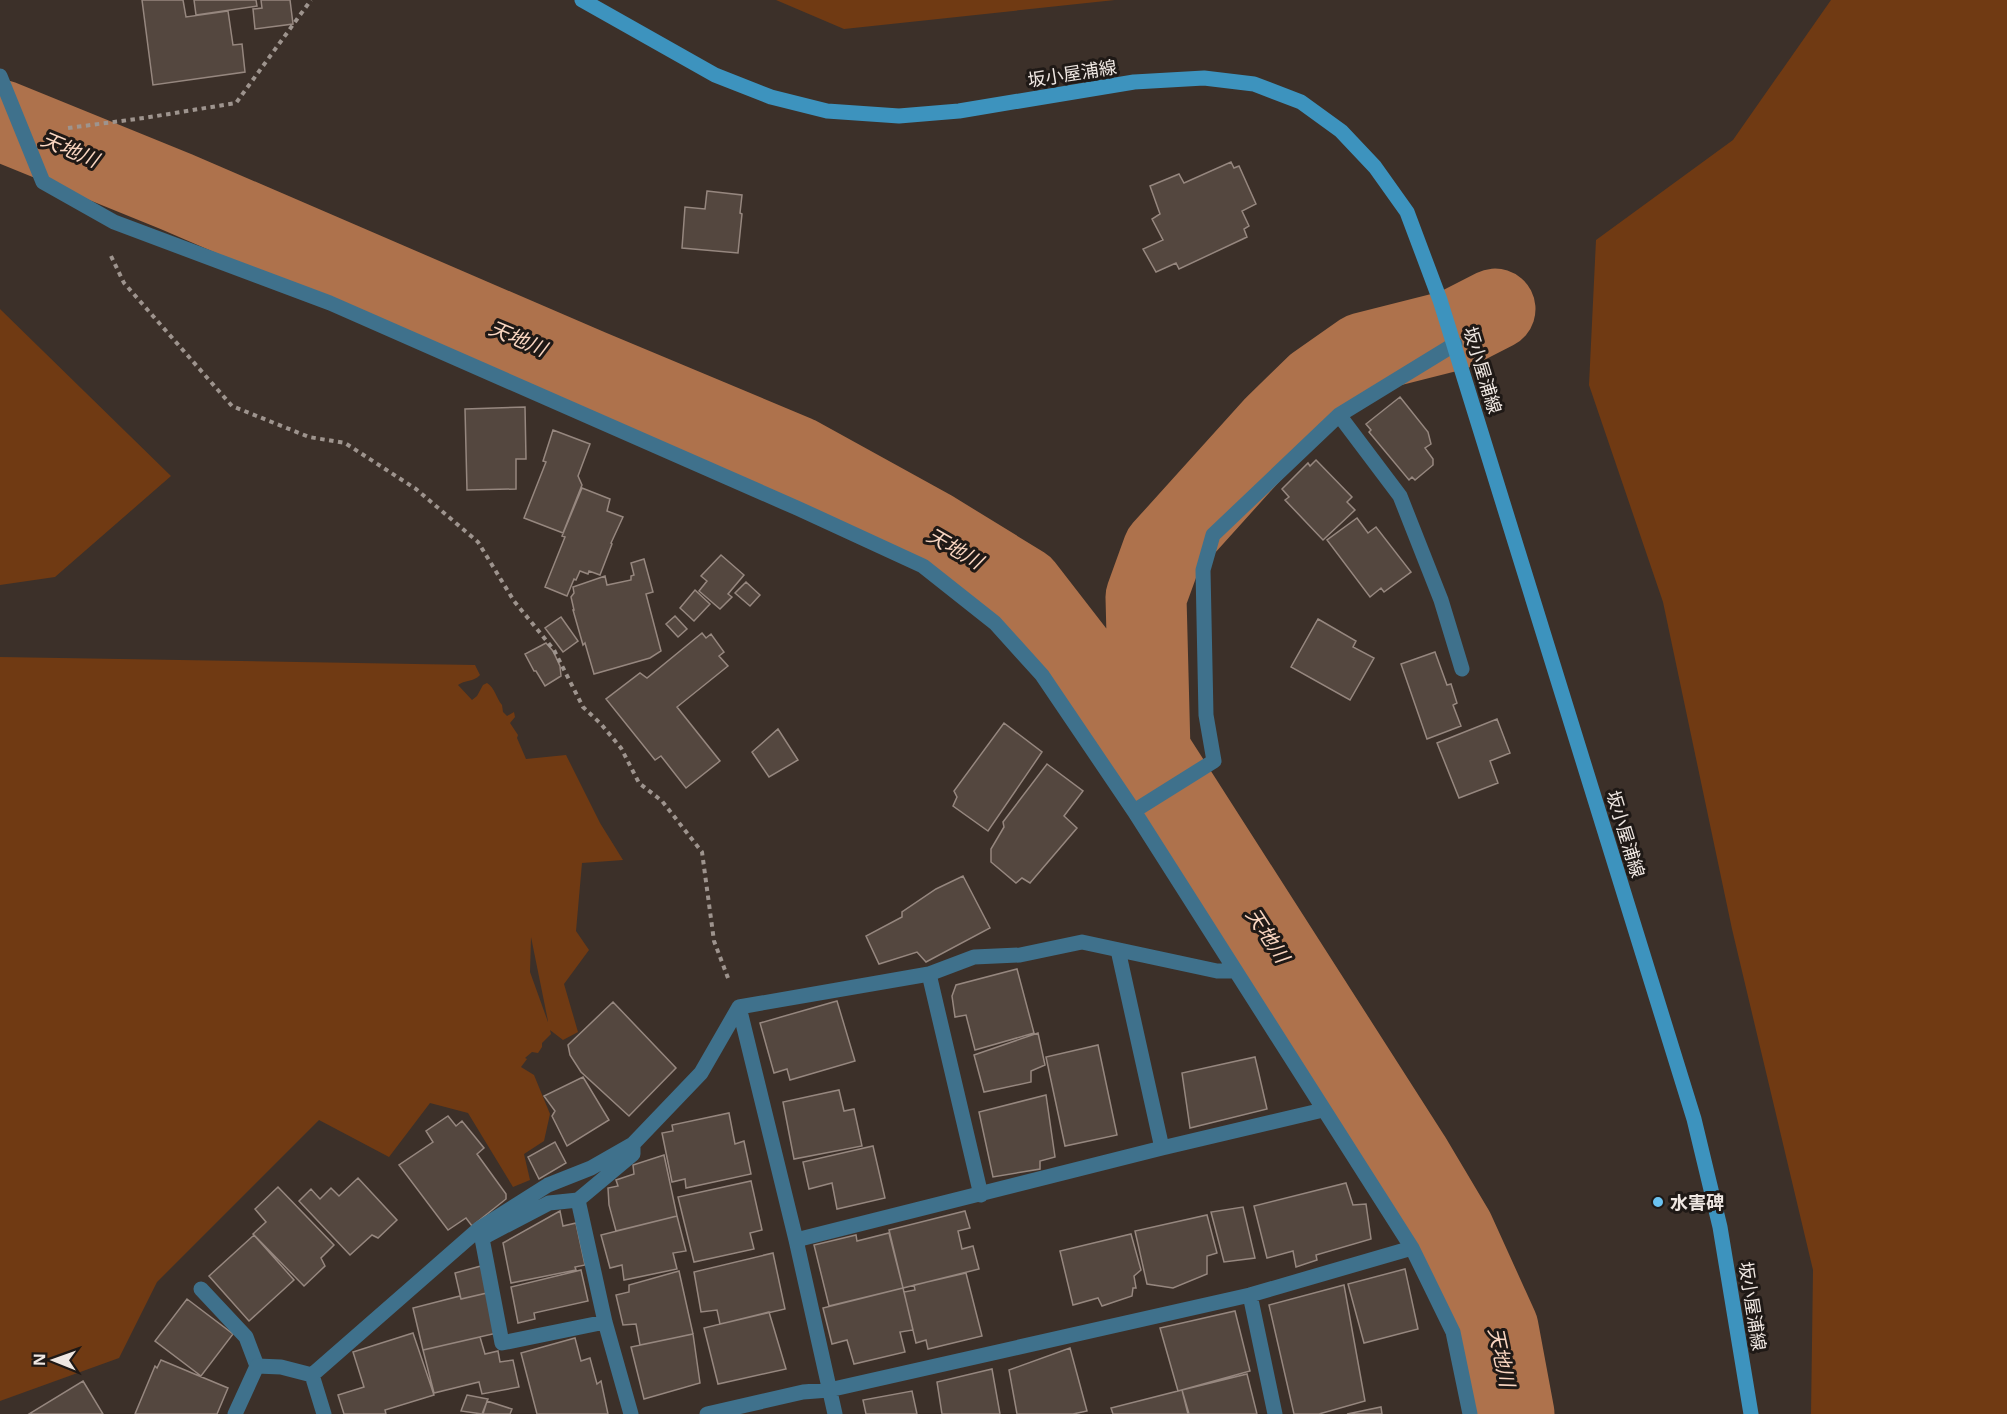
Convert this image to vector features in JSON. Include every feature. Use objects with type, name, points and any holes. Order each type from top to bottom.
[{"type":"main road","name":"坂小屋浦線","points":[[582,0],[715,75],[771,97],[827,111],[899,116],[959,111],[1134,82],[1204,78],[1254,84],[1301,102],[1341,131],[1375,167],[1407,213],[1440,300],[1694,1119],[1720,1227],[1751,1414]]},
{"type":"street","points":[[0,76],[43,182],[114,222],[330,303],[797,508],[922,566],[995,623],[1042,675],[1140,808],[1235,971],[1412,1248],[1453,1332],[1470,1414]]},
{"type":"street","points":[[1140,808],[1215,761],[1206,715],[1203,570],[1213,536],[1338,414],[1455,345]]},
{"type":"street","points":[[1338,414],[1400,496],[1441,600],[1462,669]]},
{"type":"street","points":[[739,1007],[929,974],[974,957],[1020,955],[1082,942],[1218,971],[1235,971]]},
{"type":"street","points":[[1118,950],[1162,1148]]},
{"type":"street","points":[[929,974],[981,1195]]},
{"type":"street","points":[[312,1374],[481,1233],[548,1185],[591,1168],[633,1144],[701,1073],[739,1007]]},
{"type":"street","points":[[739,1007],[796,1240],[834,1414]]},
{"type":"street","points":[[796,1240],[1323,1110]]},
{"type":"street","points":[[481,1233],[549,1203],[578,1200],[633,1154],[633,1144]]},
{"type":"street","points":[[578,1200],[605,1322],[631,1414]]},
{"type":"street","points":[[481,1233],[502,1343],[605,1322]]},
{"type":"street","points":[[707,1414],[803,1392],[829,1390],[1250,1295],[1412,1248]]},
{"type":"street","points":[[201,1289],[246,1337],[257,1366],[235,1414]]},
{"type":"street","points":[[1250,1295],[1275,1414]]},
{"type":"street","points":[[257,1366],[281,1367],[312,1374]]},
{"type":"street","points":[[312,1374],[324,1414]]},
{"type":"path","points":[[68,128],[236,103],[311,0]]},
{"type":"path","points":[[114,222],[109,251],[124,283],[232,406],[309,437],[345,443],[416,489],[478,542],[514,601],[554,650],[583,707],[621,748],[639,783],[662,801],[702,852],[714,941],[739,1007]]},
{"type":"shaded area","points":[[776,0],[1115,0],[844,29]]},
{"type":"shaded area","points":[[1831,0],[2007,0],[2007,1414],[1811,1414],[1813,1270],[1732,929],[1663,602],[1589,385],[1596,240],[1733,140]]},
{"type":"shaded area","points":[[0,309],[171,476],[55,577],[0,585]]},
{"type":"shaded area","points":[[0,657],[475,665],[480,675],[458,685],[472,700],[483,685],[487,683],[490,685],[502,705],[503,712],[507,716],[514,712],[515,717],[510,723],[518,735],[517,738],[526,759],[566,755],[600,823],[623,860],[582,863],[576,931],[589,950],[564,984],[578,1032],[563,1040],[550,1030],[551,1034],[542,1043],[538,1053],[532,1052],[525,1058],[527,1059],[521,1067],[534,1075],[550,1114],[544,1141],[524,1154],[530,1180],[513,1187],[468,1113],[430,1103],[389,1157],[319,1120],[157,1282],[119,1358],[0,1401]],"holes":[[[531,937],[548,1022],[530,972]]]},
{"type":"building","points":[[142,0],[183,0],[186,17],[228,11],[233,45],[242,44],[245,72],[153,85]]},
{"type":"building","points":[[194,0],[256,0],[257,6],[196,15]]},
{"type":"building","points":[[261,0],[290,0],[293,24],[255,29],[253,9],[262,8]]},
{"type":"building","points":[[1231,162],[1234,168],[1239,166],[1256,204],[1242,211],[1249,226],[1244,229],[1247,237],[1179,269],[1176,263],[1156,272],[1143,249],[1163,240],[1152,219],[1160,214],[1150,186],[1179,174],[1184,183]]},
{"type":"building","points":[[707,191],[742,195],[738,253],[682,248],[685,207],[705,209]]},
{"type":"building","points":[[1400,397],[1428,432],[1431,444],[1425,448],[1433,459],[1433,465],[1415,480],[1412,477],[1409,480],[1369,432],[1371,430],[1366,424]]},
{"type":"building","points":[[525,407],[526,459],[516,459],[516,489],[467,490],[465,409]]},
{"type":"building","points":[[553,430],[590,444],[578,476],[582,485],[563,533],[524,518],[546,462],[543,461]]},
{"type":"building","points":[[1316,460],[1352,497],[1347,502],[1355,510],[1323,540],[1285,500],[1289,497],[1282,489],[1308,463],[1310,466]]},
{"type":"building","points":[[582,488],[610,499],[607,511],[623,517],[600,575],[580,571],[567,596],[545,587],[565,537],[562,536]]},
{"type":"building","points":[[1357,518],[1368,533],[1376,527],[1411,572],[1384,592],[1381,588],[1370,597],[1327,540]]},
{"type":"building","points":[[721,555],[744,575],[728,594],[732,597],[720,609],[699,591],[707,581],[701,576]]},
{"type":"building","points":[[644,559],[653,592],[646,594],[661,651],[650,658],[594,674],[573,610],[571,597],[574,593],[573,587],[605,576],[607,585],[631,580],[631,576],[634,575],[631,563]]},
{"type":"building","points":[[746,582],[760,595],[750,606],[735,593]]},
{"type":"building","points":[[695,590],[710,604],[694,621],[680,608]]},
{"type":"building","points":[[675,616],[687,629],[678,637],[666,624]]},
{"type":"building","points":[[561,617],[578,641],[563,652],[545,628]]},
{"type":"building","points":[[1318,619],[1356,641],[1353,647],[1374,658],[1350,700],[1291,667]]},
{"type":"building","points":[[702,633],[706,638],[711,634],[724,652],[719,656],[728,666],[677,707],[720,761],[686,788],[661,756],[655,760],[606,699],[640,673],[647,678]]},
{"type":"building","points":[[546,643],[553,651],[560,666],[561,676],[545,686],[525,654]]},
{"type":"building","points":[[1435,652],[1447,685],[1451,684],[1457,703],[1453,705],[1461,726],[1427,739],[1401,664]]},
{"type":"building","points":[[1497,719],[1510,753],[1490,761],[1498,783],[1459,798],[1437,743]]},
{"type":"building","points":[[1004,723],[1042,752],[988,831],[953,806],[957,797],[954,791]]},
{"type":"building","points":[[778,729],[798,760],[769,777],[752,752]]},
{"type":"building","points":[[1047,764],[1083,791],[1064,816],[1077,828],[1030,883],[1022,878],[1016,883],[991,862],[991,849],[1004,827],[1003,822]]},
{"type":"building","points":[[963,876],[990,928],[926,962],[917,952],[879,964],[866,936],[902,917],[902,912],[936,889]]},
{"type":"building","points":[[1017,969],[1034,1033],[975,1050],[966,1015],[955,1017],[952,996],[956,985]]},
{"type":"building","points":[[837,1001],[855,1061],[790,1080],[787,1069],[774,1073],[760,1023]]},
{"type":"building","points":[[613,1002],[676,1068],[629,1116],[581,1072],[570,1055],[568,1045]]},
{"type":"building","points":[[1038,1033],[1045,1065],[1031,1071],[1031,1082],[984,1092],[974,1055]]},
{"type":"building","points":[[1098,1045],[1117,1135],[1065,1146],[1046,1057]]},
{"type":"building","points":[[1255,1057],[1267,1109],[1190,1128],[1182,1073]]},
{"type":"building","points":[[583,1077],[609,1120],[567,1146],[552,1116],[555,1111],[544,1096]]},
{"type":"building","points":[[839,1090],[844,1111],[854,1109],[862,1146],[794,1159],[783,1102]]},
{"type":"building","points":[[1046,1095],[1055,1157],[1040,1161],[1040,1169],[993,1177],[979,1112]]},
{"type":"building","points":[[729,1113],[735,1144],[744,1141],[751,1174],[686,1188],[685,1179],[672,1182],[662,1133],[673,1131],[672,1125]]},
{"type":"building","points":[[448,1116],[456,1126],[462,1121],[484,1148],[477,1154],[506,1194],[506,1199],[472,1226],[466,1218],[448,1230],[399,1165],[433,1142],[426,1131]]},
{"type":"building","points":[[555,1142],[566,1163],[539,1179],[528,1157]]},
{"type":"building","points":[[873,1146],[885,1198],[837,1209],[832,1183],[809,1189],[803,1162]]},
{"type":"building","points":[[664,1155],[677,1216],[616,1231],[609,1205],[608,1188],[618,1186],[616,1180],[634,1174],[633,1165]]},
{"type":"building","points":[[358,1178],[397,1220],[378,1238],[372,1235],[350,1255],[299,1201],[311,1189],[320,1199],[331,1188],[339,1196]]},
{"type":"building","points":[[751,1181],[762,1230],[750,1233],[754,1249],[694,1262],[678,1197]]},
{"type":"building","points":[[1346,1183],[1353,1205],[1366,1204],[1371,1239],[1316,1255],[1317,1260],[1296,1267],[1293,1251],[1267,1258],[1254,1206]]},
{"type":"building","points":[[278,1187],[334,1245],[321,1258],[325,1266],[304,1286],[253,1234],[266,1222],[255,1209]]},
{"type":"building","points":[[1243,1207],[1255,1258],[1224,1262],[1211,1212]]},
{"type":"building","points":[[560,1211],[563,1226],[576,1223],[585,1265],[575,1267],[576,1270],[511,1283],[503,1243]]},
{"type":"building","points":[[965,1211],[970,1228],[958,1231],[962,1249],[973,1246],[979,1269],[903,1288],[889,1230]]},
{"type":"building","points":[[1207,1215],[1217,1253],[1207,1256],[1207,1274],[1173,1288],[1147,1284],[1135,1231]]},
{"type":"building","points":[[677,1216],[686,1251],[673,1253],[677,1269],[624,1280],[622,1265],[610,1268],[601,1235]]},
{"type":"building","points":[[889,1233],[903,1288],[829,1306],[814,1245],[856,1235],[857,1241]]},
{"type":"building","points":[[1131,1234],[1141,1270],[1134,1276],[1136,1288],[1133,1288],[1132,1296],[1102,1306],[1098,1298],[1073,1305],[1060,1251]]},
{"type":"building","points":[[254,1235],[294,1280],[249,1321],[209,1276]]},
{"type":"building","points":[[773,1253],[785,1309],[720,1324],[717,1310],[701,1312],[694,1272]]},
{"type":"building","points":[[481,1266],[487,1293],[461,1299],[455,1273]]},
{"type":"building","points":[[1405,1269],[1418,1329],[1364,1343],[1348,1284]]},
{"type":"building","points":[[581,1270],[588,1301],[534,1313],[535,1319],[518,1323],[511,1287]]},
{"type":"building","points":[[679,1271],[693,1334],[640,1345],[636,1324],[623,1325],[616,1295],[629,1292],[629,1285]]},
{"type":"building","points":[[966,1273],[982,1336],[928,1349],[926,1340],[916,1343],[904,1292],[915,1290],[914,1285]]},
{"type":"building","points":[[1344,1285],[1365,1401],[1319,1414],[1294,1414],[1269,1305]]},
{"type":"building","points":[[903,1288],[913,1330],[900,1332],[905,1352],[854,1364],[847,1340],[832,1344],[823,1308]]},
{"type":"building","points":[[487,1293],[497,1333],[423,1350],[413,1308],[460,1296],[461,1299]]},
{"type":"building","points":[[187,1299],[233,1334],[201,1376],[155,1341]]},
{"type":"building","points":[[1235,1311],[1250,1371],[1178,1391],[1160,1328]]},
{"type":"building","points":[[769,1312],[786,1369],[718,1384],[704,1328]]},
{"type":"building","points":[[413,1333],[434,1395],[385,1410],[386,1414],[344,1414],[338,1395],[364,1387],[353,1352]]},
{"type":"building","points":[[693,1334],[700,1383],[644,1399],[631,1347]]},
{"type":"building","points":[[480,1337],[485,1354],[498,1351],[500,1362],[513,1360],[519,1387],[482,1394],[479,1382],[434,1393],[423,1350]]},
{"type":"building","points":[[575,1338],[581,1361],[590,1358],[597,1384],[601,1381],[608,1414],[537,1414],[521,1353]]},
{"type":"building","points":[[1070,1348],[1087,1411],[1073,1414],[1017,1414],[1009,1370]]},
{"type":"building","points":[[161,1360],[228,1388],[217,1414],[135,1414],[155,1366],[157,1368]]},
{"type":"building","points":[[992,1369],[1000,1414],[942,1414],[937,1382]]},
{"type":"building","points":[[1247,1374],[1257,1414],[1189,1414],[1182,1390]]},
{"type":"building","points":[[83,1381],[103,1414],[29,1414]]},
{"type":"building","points":[[1182,1390],[1188,1414],[1113,1414],[1111,1408]]},
{"type":"building","points":[[912,1391],[917,1414],[866,1414],[863,1400]]},
{"type":"building","points":[[467,1395],[488,1399],[482,1414],[461,1411]]},
{"type":"building","points":[[487,1401],[512,1409],[510,1414],[483,1414]]},
{"type":"building","points":[[1381,1407],[1382,1414],[1347,1414]]},
{"type":"waterway","name":"天地川","points":[[0,120],[177,192],[796,456],[932,531],[1023,587],[1150,751],[1410,1157],[1454,1231],[1498,1328],[1514,1414]]},
{"type":"waterway","points":[[1150,751],[1146,597],[1163,550],[1275,426],[1316,386],[1363,353],[1454,330],[1495,309]]},
{"type":"place","name":"水害碑","points":[[1658,1202]]}]
